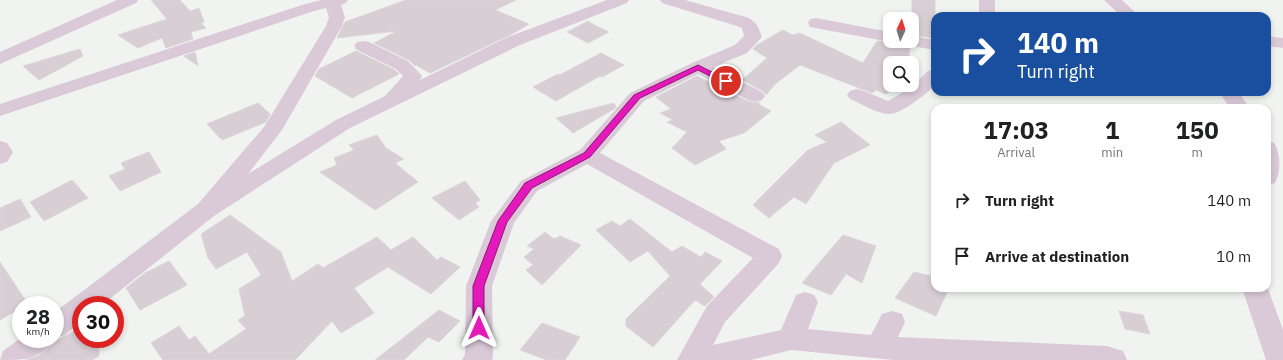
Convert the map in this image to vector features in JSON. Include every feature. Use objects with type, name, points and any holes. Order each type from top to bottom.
[{"type":"street","points":[[0,59],[130,0]]},
{"type":"street","points":[[0,110],[334,0],[337,18],[328,37],[272,130],[206,210]]},
{"type":"street","points":[[95,296],[206,210],[343,124],[514,41],[621,0]]},
{"type":"street","points":[[476,360],[478,357],[479,286],[502,221],[529,186],[587,155],[637,97],[698,67],[741,49],[753,37],[749,25],[668,0]]},
{"type":"street","points":[[987,0],[987,12]]},
{"type":"street","points":[[1112,0],[1126,12]]},
{"type":"street","points":[[816,23],[883,36]]},
{"type":"street","points":[[919,42],[931,44]]},
{"type":"street","points":[[1271,42],[1283,43]]},
{"type":"street","points":[[363,46],[402,65],[412,76],[386,104]]},
{"type":"street","points":[[698,67],[755,96]]},
{"type":"street","points":[[857,96],[889,108],[916,92],[931,79]]},
{"type":"street","points":[[0,148],[2,152],[0,156]]},
{"type":"street","points":[[1271,158],[1273,148]]},
{"type":"street","points":[[587,155],[770,256],[716,314],[691,360]]},
{"type":"street","points":[[1256,292],[1280,360]]},
{"type":"street","points":[[791,339],[806,302]]},
{"type":"street","points":[[64,320],[72,314]]},
{"type":"street","points":[[879,347],[892,322]]},
{"type":"street","points":[[700,360],[791,339],[913,350],[1107,358],[1113,360]]},
{"type":"street","points":[[13,360],[28,348]]},
{"type":"building","points":[[151,0],[180,0],[190,11],[199,8],[204,22],[201,23],[206,28],[191,32],[193,39],[166,48],[162,38],[138,48],[118,35],[167,19]]},
{"type":"building","points":[[406,0],[516,0],[495,10],[529,24],[512,34],[430,73],[416,65],[415,66],[409,60],[374,43],[397,31],[337,38],[345,22]]},
{"type":"building","points":[[912,0],[935,0],[935,12],[931,12],[931,37],[919,36],[919,12],[912,12]]},
{"type":"building","points":[[588,21],[609,32],[588,43],[567,32]]},
{"type":"building","points":[[783,30],[792,35],[800,33],[863,63],[877,41],[883,42],[883,48],[910,48],[909,56],[883,56],[883,92],[889,92],[886,94],[876,90],[872,93],[800,65],[775,84],[766,95],[763,91],[742,80],[767,58],[753,49],[757,45]]},
{"type":"building","points":[[80,49],[83,56],[39,80],[23,66]]},
{"type":"building","points":[[356,51],[395,70],[399,74],[352,98],[315,76],[319,69]]},
{"type":"building","points":[[195,52],[198,66],[184,56]]},
{"type":"building","points":[[601,53],[624,65],[602,77],[600,76],[556,101],[533,87],[558,74],[560,75]]},
{"type":"building","points":[[697,76],[747,101],[755,103],[760,102],[758,104],[771,111],[744,133],[719,141],[726,149],[695,165],[672,148],[687,132],[667,122],[673,120],[660,113],[671,109],[656,97]]},
{"type":"building","points":[[258,103],[270,114],[266,122],[222,140],[207,124]]},
{"type":"building","points":[[614,103],[616,107],[614,109],[573,133],[556,118]]},
{"type":"building","points":[[841,122],[870,145],[834,163],[806,204],[794,197],[769,218],[753,205],[808,150],[827,142],[815,135]]},
{"type":"building","points":[[377,135],[386,148],[404,159],[395,163],[418,182],[375,210],[320,172],[337,165],[334,158],[354,150],[349,145]]},
{"type":"building","points":[[149,152],[161,172],[120,191],[109,176],[125,169],[121,163]]},
{"type":"building","points":[[72,180],[88,198],[44,221],[30,202]]},
{"type":"building","points":[[465,181],[480,200],[475,203],[479,207],[459,220],[432,198]]},
{"type":"building","points":[[20,199],[31,217],[0,231],[0,208]]},
{"type":"building","points":[[230,215],[281,252],[292,281],[318,264],[323,268],[377,237],[391,250],[413,237],[437,260],[441,257],[460,267],[431,294],[388,267],[354,288],[374,313],[341,333],[332,321],[295,360],[163,360],[151,343],[179,326],[189,340],[195,336],[209,354],[246,329],[238,320],[245,316],[239,289],[261,275],[247,252],[216,269],[208,258],[201,234]]},
{"type":"building","points":[[630,219],[672,252],[682,246],[701,257],[705,252],[722,261],[700,284],[714,297],[705,306],[695,300],[653,347],[626,326],[626,319],[670,276],[648,251],[630,262],[596,230],[612,221],[620,226]]},
{"type":"building","points":[[545,232],[554,239],[560,236],[581,245],[542,285],[526,270],[533,265],[524,257],[534,249],[527,246]]},
{"type":"building","points":[[843,235],[876,246],[862,283],[846,274],[831,295],[802,283]]},
{"type":"building","points":[[169,261],[187,285],[140,310],[126,288],[145,273]]},
{"type":"building","points":[[0,262],[23,296],[12,296],[12,313],[0,320]]},
{"type":"building","points":[[914,272],[931,276],[931,292],[947,292],[936,316],[895,298]]},
{"type":"building","points":[[439,310],[460,321],[439,342],[428,337],[404,360],[375,360]]},
{"type":"building","points":[[1119,311],[1143,315],[1150,334],[1125,329]]},
{"type":"building","points":[[542,323],[580,337],[565,360],[547,360],[520,350]]},
{"type":"building","points":[[72,332],[72,348],[98,348],[99,356],[92,360],[26,360],[38,356],[48,348],[64,348],[64,336]]},
{"type":"route","points":[[479,328],[479,286],[502,221],[529,186],[587,155],[637,97],[698,67],[726,81]]}]
